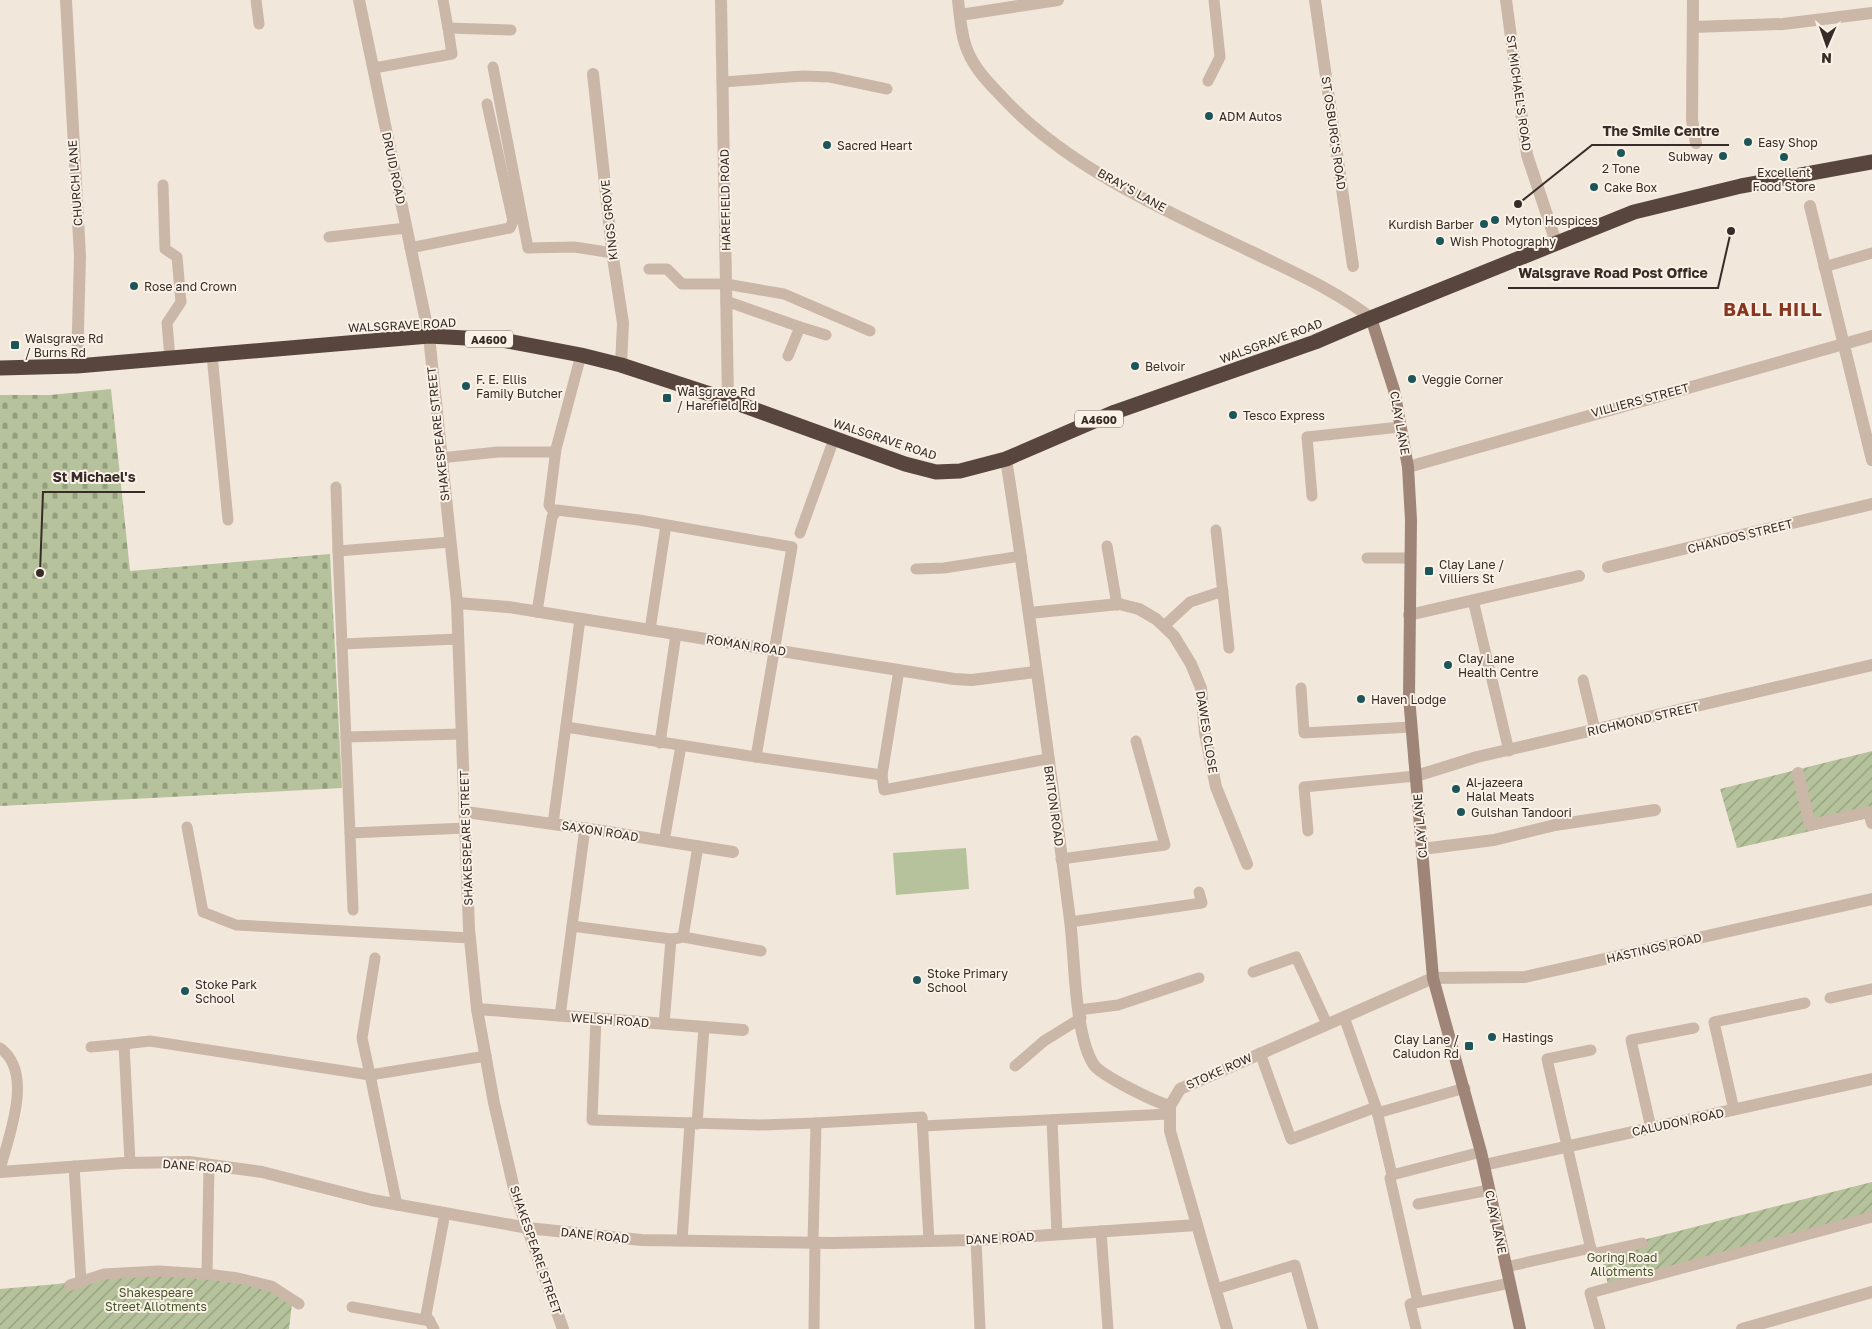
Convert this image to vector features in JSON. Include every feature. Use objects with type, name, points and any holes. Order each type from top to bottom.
[{"type":"highway","name":"WALSGRAVE ROAD","points":[[0,368],[77,366],[429,336],[502,340],[581,355],[621,365],[728,400],[905,464],[936,472],[967,470],[1006,459],[1115,412],[1315,342],[1556,242],[1644,210],[1741,186],[1872,162]]},
{"type":"street","name":"CHURCH LANE","points":[[66,0],[80,256],[77,366]]},
{"type":"street","name":"DRUID ROAD","points":[[360,0],[429,336]]},
{"type":"street","name":"HAREFIELD ROAD","points":[[721,0],[728,400]]},
{"type":"street","name":"BRAY'S LANE","points":[[958,0],[968,51],[979,72],[1016,112],[1050,139],[1111,180],[1206,230],[1345,298],[1370,318]]},
{"type":"street","points":[[960,15],[1058,0]]},
{"type":"street","name":"ST OSBURG'S ROAD","points":[[1315,0],[1353,266]]},
{"type":"street","name":"ST MICHAEL'S ROAD","points":[[1506,0],[1527,155],[1556,242]]},
{"type":"street","points":[[1693,0],[1692,120],[1696,143]]},
{"type":"street","points":[[1693,27],[1783,24],[1872,13]]},
{"type":"street","name":"KINGS GROVE","points":[[593,74],[612,253],[623,324],[621,365]]},
{"type":"street","points":[[1810,206],[1872,460]]},
{"type":"street","name":"CLAY LANE","points":[[1370,318],[1394,390],[1408,467],[1410,558],[1409,697],[1433,978],[1465,1088],[1481,1152],[1520,1329]]},
{"type":"street","name":"SHAKESPEARE STREET","points":[[429,336],[440,458],[457,603],[470,938],[477,1009],[514,1193],[563,1329]]},
{"type":"street","name":"VILLIERS STREET","points":[[1408,467],[1872,336]]},
{"type":"street","name":"BRITON ROAD","points":[[1006,459],[1030,613],[1035,672],[1062,859],[1084,1043],[1095,1066],[1140,1095],[1169,1110]]},
{"type":"street","name":"CHANDOS STREET","points":[[1608,568],[1872,504]]},
{"type":"street","points":[[1409,616],[1579,576]]},
{"type":"street","name":"ROMAN ROAD","points":[[457,603],[537,612],[972,680],[1035,672]]},
{"type":"street","name":"DAWES CLOSE","points":[[1030,613],[1117,605],[1139,609],[1164,626],[1174,636],[1198,679],[1205,733],[1216,787],[1248,864]]},
{"type":"street","name":"RICHMOND STREET","points":[[1416,776],[1508,751],[1872,665]]},
{"type":"street","points":[[1798,773],[1810,825],[1869,812],[1872,820]]},
{"type":"street","points":[[1422,849],[1494,840],[1555,825],[1655,810]]},
{"type":"street","name":"SAXON ROAD","points":[[466,812],[585,828],[733,852]]},
{"type":"street","name":"HASTINGS ROAD","points":[[1433,978],[1525,977],[1872,899]]},
{"type":"street","name":"STOKE ROW","points":[[1169,1110],[1180,1089],[1433,978]]},
{"type":"street","name":"WELSH ROAD","points":[[477,1009],[743,1030]]},
{"type":"street","name":"CALUDON ROAD","points":[[1484,1165],[1872,1079]]},
{"type":"street","points":[[1169,1110],[1174,1150],[1227,1329]]},
{"type":"street","name":"DANE ROAD","points":[[0,1171],[130,1162],[189,1162],[262,1172],[397,1204],[528,1228],[641,1240],[814,1242],[976,1240],[1197,1224]]},
{"type":"street","points":[[1742,1329],[1872,1292]]},
{"type":"lane","points":[[256,0],[259,24]]},
{"type":"lane","points":[[374,68],[452,54],[444,0]]},
{"type":"lane","points":[[1208,81],[1220,57],[1214,0]]},
{"type":"lane","points":[[448,28],[511,30]]},
{"type":"lane","points":[[493,67],[528,248],[574,247],[612,253]]},
{"type":"lane","points":[[723,82],[803,76],[830,77],[887,89]]},
{"type":"lane","points":[[410,248],[510,228],[513,221],[487,104]]},
{"type":"lane","points":[[163,186],[165,249],[177,257],[180,302],[167,323],[170,358]]},
{"type":"lane","points":[[329,237],[406,228]]},
{"type":"lane","points":[[1824,267],[1872,253]]},
{"type":"lane","points":[[649,269],[667,269],[682,284],[726,284],[784,294],[870,331]]},
{"type":"lane","points":[[726,301],[826,335]]},
{"type":"lane","points":[[788,356],[800,327]]},
{"type":"lane","points":[[212,355],[228,520]]},
{"type":"lane","points":[[537,612],[554,512],[549,505],[555,452],[581,355]]},
{"type":"lane","points":[[1312,496],[1307,437],[1400,427]]},
{"type":"lane","points":[[800,533],[834,439]]},
{"type":"lane","points":[[440,458],[498,452],[555,452]]},
{"type":"lane","points":[[336,487],[353,910]]},
{"type":"lane","points":[[554,512],[562,510],[666,525],[792,547],[756,757]]},
{"type":"lane","points":[[650,630],[666,525]]},
{"type":"lane","points":[[1216,530],[1229,648]]},
{"type":"lane","points":[[338,551],[450,542]]},
{"type":"lane","points":[[1108,546],[1117,605]]},
{"type":"lane","points":[[916,569],[944,568],[1021,556]]},
{"type":"lane","points":[[1367,558],[1410,558]]},
{"type":"lane","points":[[1164,626],[1190,602],[1223,591]]},
{"type":"lane","points":[[1473,600],[1508,751]]},
{"type":"lane","points":[[553,824],[580,619]]},
{"type":"lane","points":[[660,742],[676,634]]},
{"type":"lane","points":[[342,644],[458,639]]},
{"type":"lane","points":[[899,670],[882,775],[884,790],[1048,759]]},
{"type":"lane","points":[[1583,680],[1595,730]]},
{"type":"lane","points":[[1301,688],[1304,733],[1411,727]]},
{"type":"lane","points":[[566,728],[882,775]]},
{"type":"lane","points":[[346,738],[462,734]]},
{"type":"lane","points":[[1062,859],[1165,845],[1136,741]]},
{"type":"lane","points":[[664,841],[680,746]]},
{"type":"lane","points":[[1308,831],[1304,787],[1416,776]]},
{"type":"lane","points":[[187,827],[203,912],[236,925],[470,938]]},
{"type":"lane","points":[[350,833],[466,828]]},
{"type":"lane","points":[[560,1016],[585,828]]},
{"type":"lane","points":[[683,937],[698,846]]},
{"type":"lane","points":[[1070,922],[1202,903],[1199,892]]},
{"type":"lane","points":[[572,926],[671,939],[683,937],[762,951]]},
{"type":"lane","points":[[664,1024],[671,939]]},
{"type":"lane","points":[[1253,972],[1296,957],[1327,1024]]},
{"type":"lane","points":[[375,958],[362,1038],[397,1204]]},
{"type":"lane","points":[[1015,1066],[1080,1014],[1118,1005],[1199,978]]},
{"type":"lane","points":[[1830,998],[1872,989]]},
{"type":"lane","points":[[1734,1110],[1714,1022],[1805,1003]]},
{"type":"lane","points":[[1344,1017],[1377,1110],[1418,1302]]},
{"type":"lane","points":[[596,1018],[592,1120],[760,1125],[922,1117],[929,1241]]},
{"type":"lane","points":[[682,1240],[704,1027]]},
{"type":"lane","points":[[1651,1128],[1632,1040],[1694,1028]]},
{"type":"lane","points":[[91,1047],[150,1041],[370,1076],[486,1056]]},
{"type":"lane","points":[[124,1044],[130,1162]]},
{"type":"lane","points":[[0,1048],[8,1054],[16,1075],[18,1101],[0,1171]]},
{"type":"lane","points":[[1591,1050],[1547,1059],[1592,1254],[1642,1243]]},
{"type":"lane","points":[[1260,1053],[1291,1139],[1377,1110],[1465,1088]]},
{"type":"lane","points":[[923,1126],[1052,1120],[1169,1110]]},
{"type":"lane","points":[[1052,1120],[1057,1234]]},
{"type":"lane","points":[[814,1329],[816,1123]]},
{"type":"lane","points":[[1392,1175],[1481,1152]]},
{"type":"lane","points":[[207,1274],[209,1165]]},
{"type":"lane","points":[[74,1166],[75,1284],[104,1274],[158,1271],[207,1274],[238,1278],[271,1286],[298,1304]]},
{"type":"lane","points":[[1418,1204],[1489,1190]]},
{"type":"lane","points":[[432,1325],[426,1315],[445,1213]]},
{"type":"lane","points":[[1600,1329],[1590,1293],[1872,1216]]},
{"type":"lane","points":[[1101,1231],[1108,1329]]},
{"type":"lane","points":[[976,1240],[980,1329]]},
{"type":"lane","points":[[1506,1267],[1591,1248]]},
{"type":"lane","points":[[1216,1289],[1295,1264],[1313,1329]]},
{"type":"lane","points":[[1416,1329],[1410,1304],[1510,1283]]},
{"type":"lane","points":[[352,1307],[432,1325]]},
{"type":"green space","points":[[111,389],[130,571],[330,554],[342,788],[0,806],[0,395],[50,395]]},
{"type":"green space","points":[[1872,751],[1872,817],[1737,848],[1720,789]]},
{"type":"green space","points":[[966,848],[969,889],[896,895],[893,853]]},
{"type":"green space","name":"Goring Road Allotments","points":[[1872,1182],[1872,1213],[1608,1285],[1600,1251]]},
{"type":"green space","name":"Shakespeare Street Allotments","points":[[153,1267],[239,1274],[293,1295],[289,1329],[0,1329],[0,1289],[58,1284]]},
{"type":"place","name":"ADM Autos","points":[[1209,116]]},
{"type":"place","name":"Easy Shop","points":[[1748,142]]},
{"type":"place","name":"Sacred Heart","points":[[827,145]]},
{"type":"place","name":"2 Tone","points":[[1621,153]]},
{"type":"place","name":"Subway","points":[[1723,156]]},
{"type":"place","name":"Excellent Food Store","points":[[1784,157]]},
{"type":"place","name":"Cake Box","points":[[1594,187]]},
{"type":"place","name":"The Smile Centre","points":[[1518,204]]},
{"type":"place","name":"Myton Hospices","points":[[1495,220]]},
{"type":"place","name":"Kurdish Barber","points":[[1484,224]]},
{"type":"place","name":"Walsgrave Road Post Office","points":[[1731,231]]},
{"type":"place","name":"Wish Photography","points":[[1440,241]]},
{"type":"place","name":"Rose and Crown","points":[[134,286]]},
{"type":"place","name":"Walsgrave Rd / Burns Rd","points":[[15,345]]},
{"type":"place","name":"Belvoir","points":[[1135,366]]},
{"type":"place","name":"Veggie Corner","points":[[1412,379]]},
{"type":"place","name":"F. E. Ellis Family Butcher","points":[[466,386]]},
{"type":"place","name":"Walsgrave Rd / Harefield Rd","points":[[667,398]]},
{"type":"place","name":"Tesco Express","points":[[1233,415]]},
{"type":"place","name":"Clay Lane / Villiers St","points":[[1429,571]]},
{"type":"place","name":"St Michael's","points":[[40,573]]},
{"type":"place","name":"Clay Lane Health Centre","points":[[1448,665]]},
{"type":"place","name":"Haven Lodge","points":[[1361,699]]},
{"type":"place","name":"Al-jazeera Halal Meats","points":[[1456,789]]},
{"type":"place","name":"Gulshan Tandoori","points":[[1461,812]]},
{"type":"place","name":"Stoke Primary School","points":[[917,980]]},
{"type":"place","name":"Stoke Park School","points":[[185,991]]},
{"type":"place","name":"Hastings","points":[[1492,1037]]},
{"type":"place","name":"Clay Lane / Caludon Rd","points":[[1469,1046]]},
{"type":"district","name":"BALL HILL","points":[[1773,309]]}]
